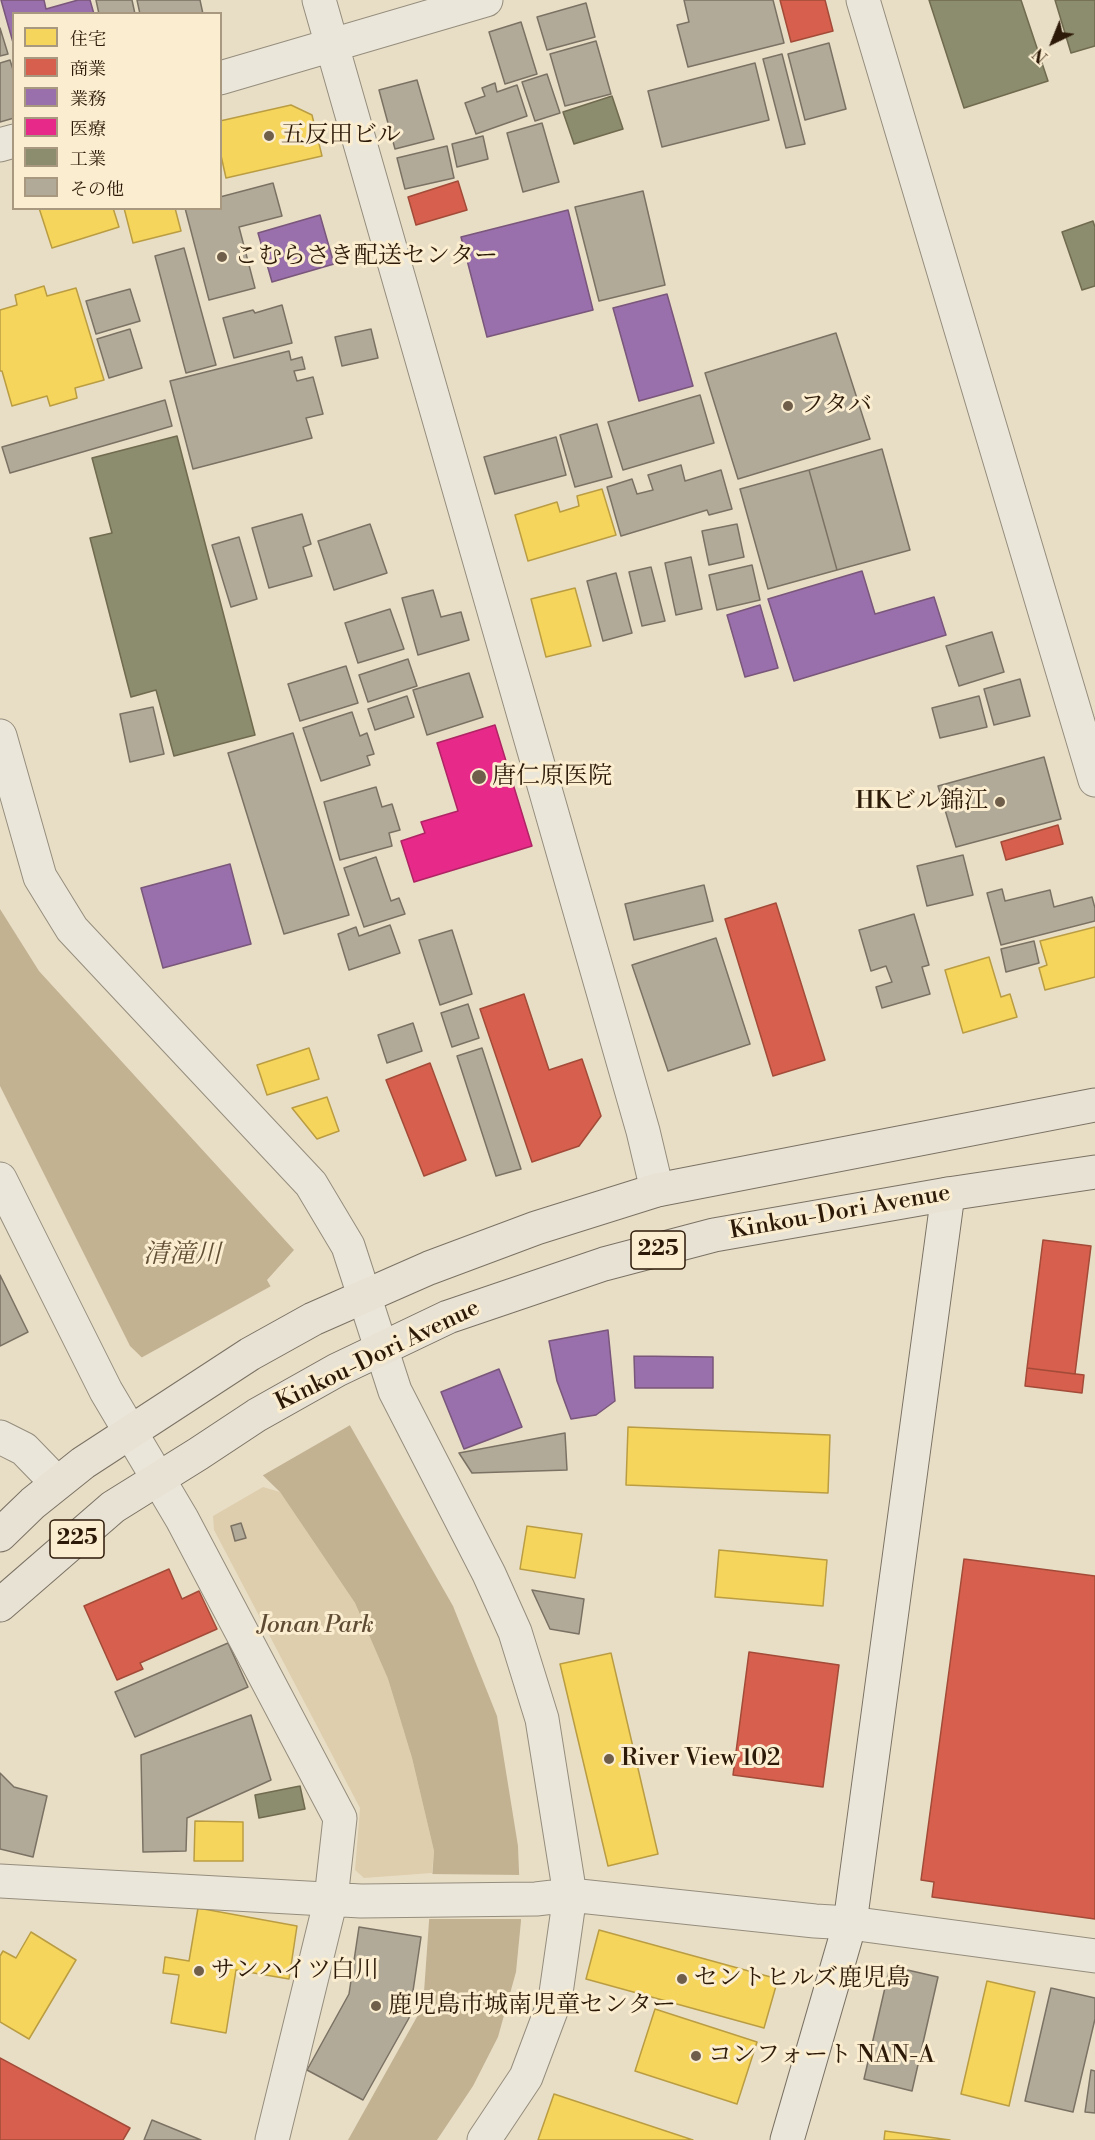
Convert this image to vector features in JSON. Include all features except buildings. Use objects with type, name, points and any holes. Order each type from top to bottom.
[{"type":"highway","name":"225","points":[[0,1535],[83,1462],[250,1354],[313,1319],[429,1268],[536,1228],[657,1190],[1095,1105]]},
{"type":"highway","name":"Kinkou-Dori Avenue","points":[[0,1605],[113,1507],[257,1415],[337,1370],[465,1311],[604,1264],[714,1235],[948,1194],[1095,1172]]},
{"type":"street","points":[[319,0],[643,1131],[657,1190]]},
{"type":"street","points":[[222,77],[486,0]]},
{"type":"street","points":[[862,0],[1095,780]]},
{"type":"street","points":[[0,736],[40,877],[72,929],[311,1184],[348,1246],[395,1391],[489,1574],[515,1632],[542,1719],[570,1895],[555,2000],[526,2077],[484,2140]]},
{"type":"street","points":[[0,1179],[96,1371],[140,1425],[167,1474],[183,1519],[340,1818],[331,1899],[272,2140]]},
{"type":"street","points":[[787,2140],[850,1923],[948,1194]]},
{"type":"street","points":[[0,1437],[24,1449],[57,1483]]},
{"type":"street","points":[[0,1881],[331,1899],[420,1901],[532,1899],[570,1895],[850,1923],[1095,1956]]},
{"type":"green space","name":"Jonan Park","points":[[263,1487],[280,1492],[355,1603],[388,1679],[412,1758],[434,1851],[432,1873],[364,1878],[355,1870],[360,1808],[214,1530],[213,1516]]},
{"type":"water","name":"清滝川","points":[[0,909],[39,971],[294,1250],[267,1280],[453,1606],[497,1716],[518,1846],[521,1921],[516,1972],[498,2037],[473,2086],[437,2140],[348,2140],[423,2006],[434,1851],[412,1758],[388,1679],[355,1603],[280,1492],[130,1346],[0,1086]]},
{"type":"pier","points":[[273,1285],[352,1424],[260,1477],[139,1359]]},
{"type":"pier","points":[[429,1874],[522,1875],[524,1919],[428,1919]]},
{"type":"place","name":"五反田ビル","points":[[269,136]]},
{"type":"place","name":"こむらさき配送センター","points":[[222,257]]},
{"type":"place","name":"フタバ","points":[[788,406]]},
{"type":"place","name":"唐仁原医院","points":[[479,777]]},
{"type":"place","name":"HKビル錦江","points":[[1000,802]]},
{"type":"place","name":"River View 102","points":[[609,1759]]},
{"type":"place","name":"サンハイツ白川","points":[[199,1971]]},
{"type":"place","name":"セントヒルズ鹿児島","points":[[682,1979]]},
{"type":"place","name":"鹿児島市城南児童センター","points":[[376,2006]]},
{"type":"place","name":"コンフォート NAN-A","points":[[696,2056]]}]
